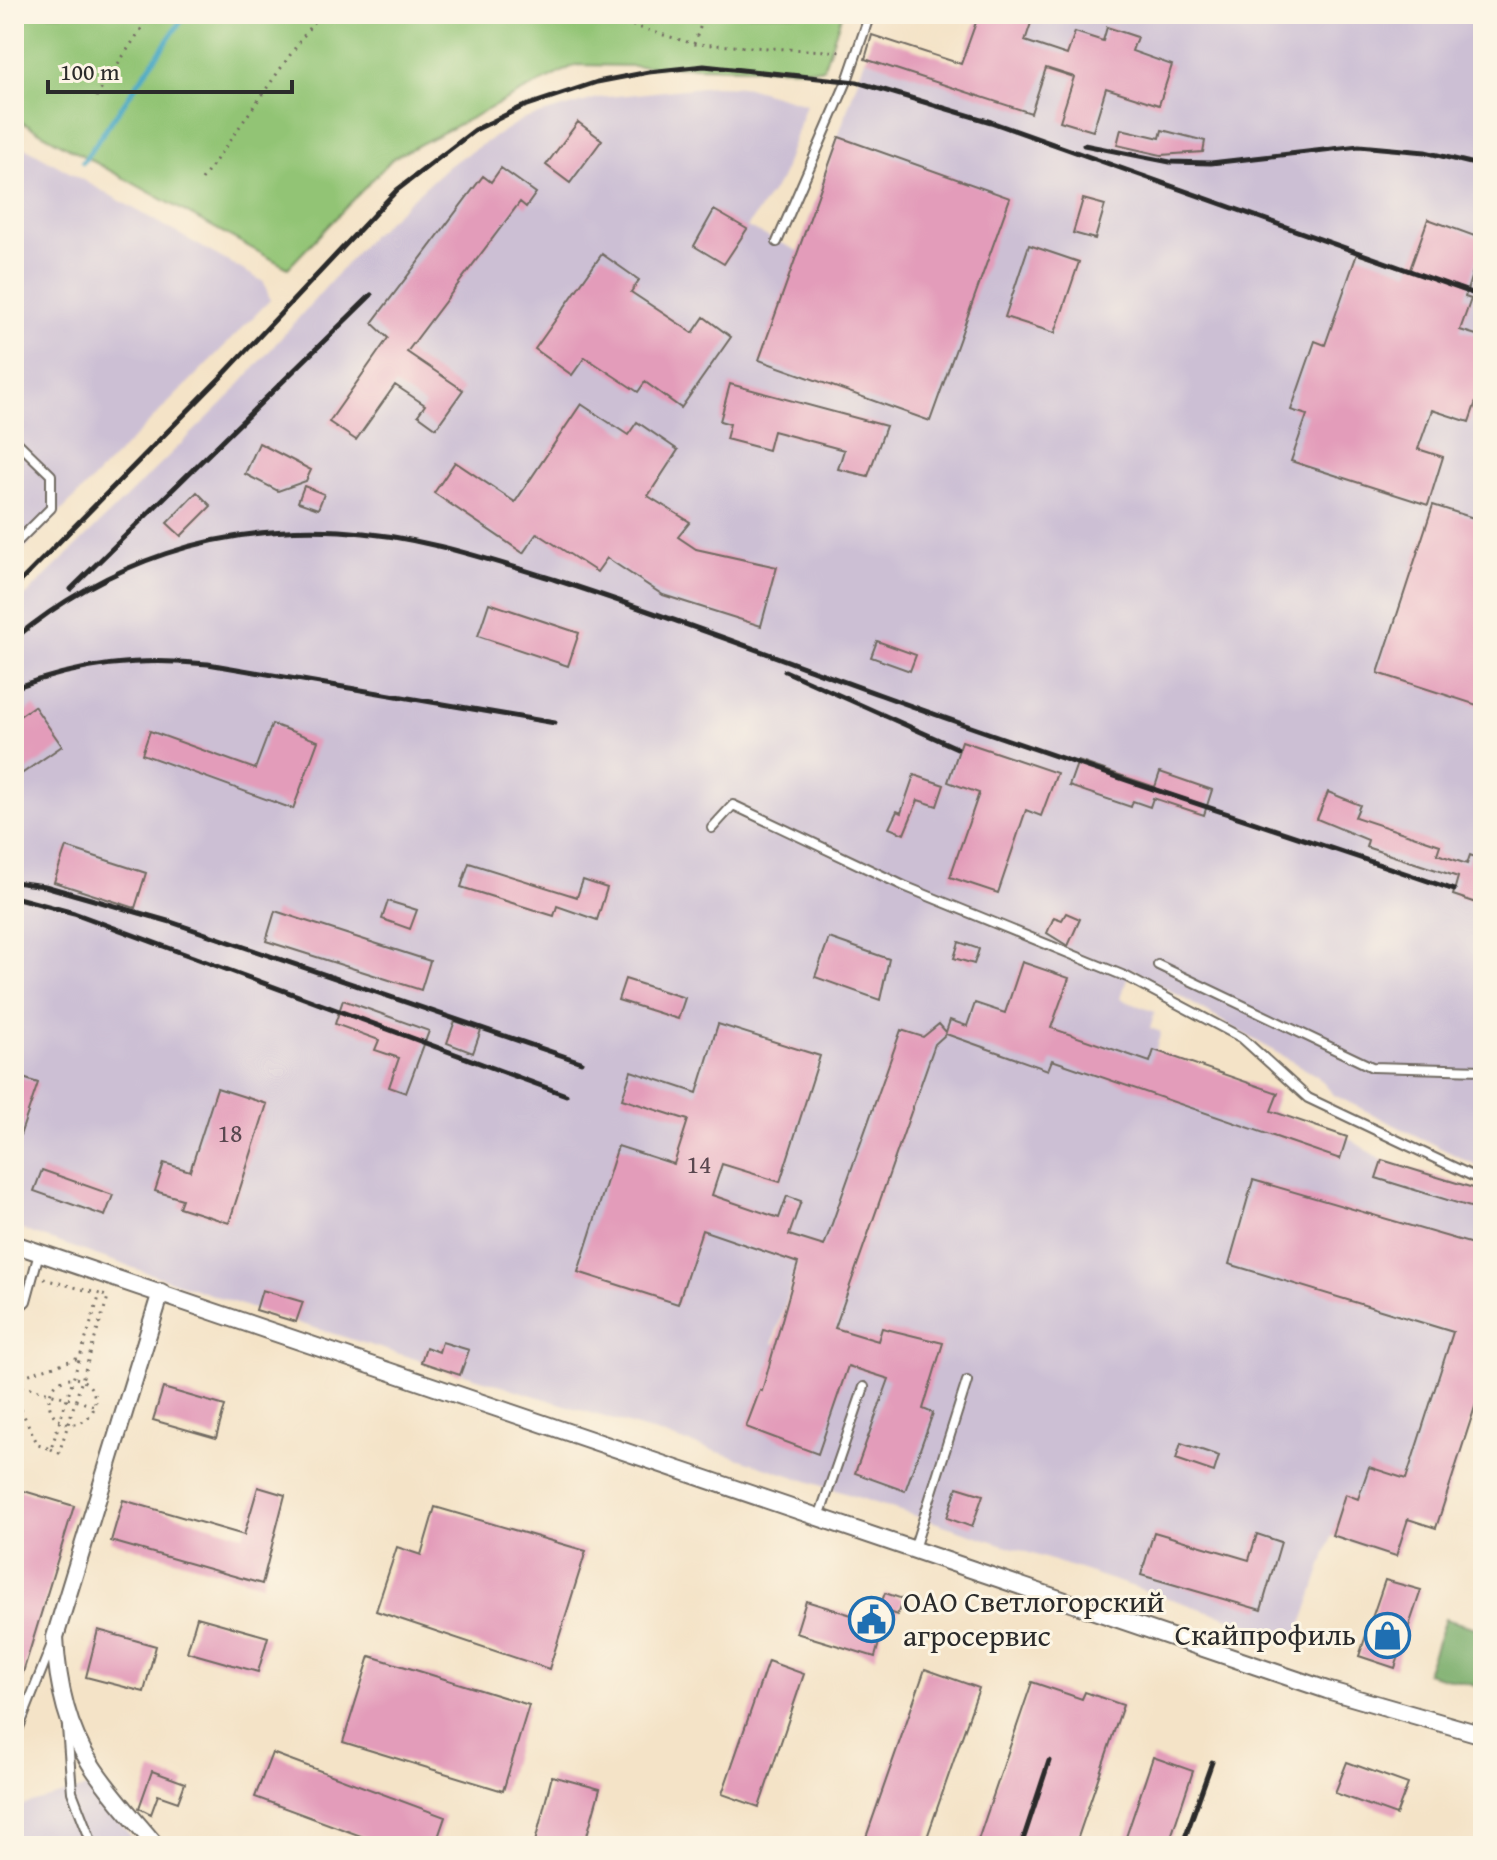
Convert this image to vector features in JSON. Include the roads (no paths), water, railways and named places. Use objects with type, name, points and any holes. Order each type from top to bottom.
[{"type":"street","points":[[14,1244],[1327,1690],[1483,1735]]},
{"type":"street","points":[[156,1846],[89,1762],[65,1706],[57,1671],[55,1637],[161,1292]]},
{"type":"lane","points":[[777,242],[847,81],[870,14]]},
{"type":"lane","points":[[14,439],[51,475],[51,508],[14,545]]},
{"type":"lane","points":[[712,828],[733,805],[904,886],[1127,977],[1242,1038],[1308,1098],[1483,1181]]},
{"type":"lane","points":[[1158,965],[1372,1067],[1483,1070]]},
{"type":"lane","points":[[14,1312],[26,1301],[40,1253]]},
{"type":"lane","points":[[914,1549],[967,1381]]},
{"type":"lane","points":[[819,1517],[864,1387]]},
{"type":"lane","points":[[14,1740],[55,1637]]},
{"type":"lane","points":[[65,1706],[72,1792],[93,1846]]},
{"type":"waterway","points":[[83,162],[186,14]]},
{"type":"railway","points":[[14,588],[222,376],[397,190],[475,130],[522,107],[597,82],[704,66],[857,82],[991,122],[1483,297]]},
{"type":"railway","points":[[1084,145],[1170,162],[1211,163],[1359,146],[1425,152],[1483,166]]},
{"type":"railway","points":[[71,589],[371,295]]},
{"type":"railway","points":[[14,639],[50,612],[126,569],[208,542],[295,530],[395,537],[476,556],[597,593],[1023,745],[1454,890]]},
{"type":"railway","points":[[14,688],[62,673],[110,664],[182,662],[555,723]]},
{"type":"railway","points":[[785,671],[957,748]]},
{"type":"railway","points":[[14,882],[45,886],[171,922],[581,1062]]},
{"type":"railway","points":[[14,897],[74,913],[566,1095]]},
{"type":"railway","points":[[1021,1846],[1049,1761]]},
{"type":"railway","points":[[1182,1846],[1212,1762]]},
{"type":"place","name":"ОАО Светлогорский агросервис","points":[[872,1619]]},
{"type":"place","name":"Скайпрофиль","points":[[1387,1635]]}]
